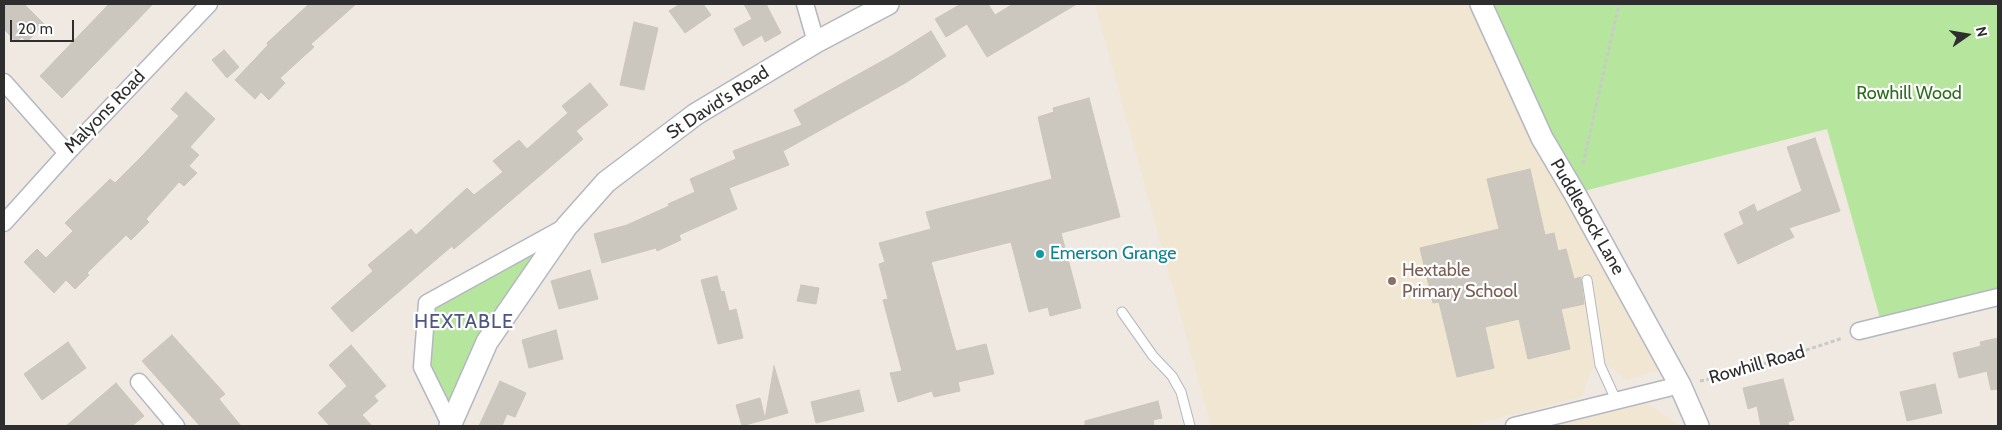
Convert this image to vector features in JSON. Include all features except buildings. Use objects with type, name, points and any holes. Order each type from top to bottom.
[{"type":"street","name":"Malyons Road","points":[[4,223],[67,153],[209,4]]},
{"type":"street","points":[[804,4],[816,42]]},
{"type":"street","name":"St David's Road","points":[[450,425],[487,342],[567,226],[606,182],[689,119],[816,42],[888,4]]},
{"type":"street","name":"Puddledock Lane","points":[[1481,4],[1542,138],[1680,384],[1698,426]]},
{"type":"street","points":[[4,82],[67,153]]},
{"type":"street","name":"St David's Road","points":[[450,425],[422,367],[427,303],[567,226]]},
{"type":"street","points":[[1860,332],[1998,297]]},
{"type":"street","points":[[138,382],[175,426]]},
{"type":"street","points":[[1514,426],[1680,384]]},
{"type":"lane","points":[[1587,280],[1600,365],[1616,400]]},
{"type":"lane","points":[[1122,312],[1142,343],[1172,376],[1181,392],[1190,426]]},
{"type":"path","points":[[1575,194],[1620,4]]},
{"type":"path","name":"Rowhill Road","points":[[1680,384],[1730,375],[1817,348],[1860,332]]},
{"type":"shaded area","name":"Hextable Primary School","points":[[1095,4],[1468,4],[1534,146],[1570,198],[1660,369],[1626,380],[1608,365],[1600,365],[1591,370],[1582,397],[1467,426],[1211,426]]},
{"type":"shaded area","points":[[1648,404],[1681,426],[1548,426],[1611,410]]},
{"type":"green space","name":"Rowhill Wood","points":[[1483,4],[1998,4],[1998,292],[1997,288],[1880,318],[1827,129],[1576,193]]},
{"type":"green space","points":[[562,230],[453,418],[426,367],[430,303]]},
{"type":"place","name":"Emerson Grange","points":[[1040,254]]},
{"type":"place","name":"Hextable Primary School","points":[[1392,281]]},
{"type":"district","name":"HEXTABLE","points":[[464,322]]}]
